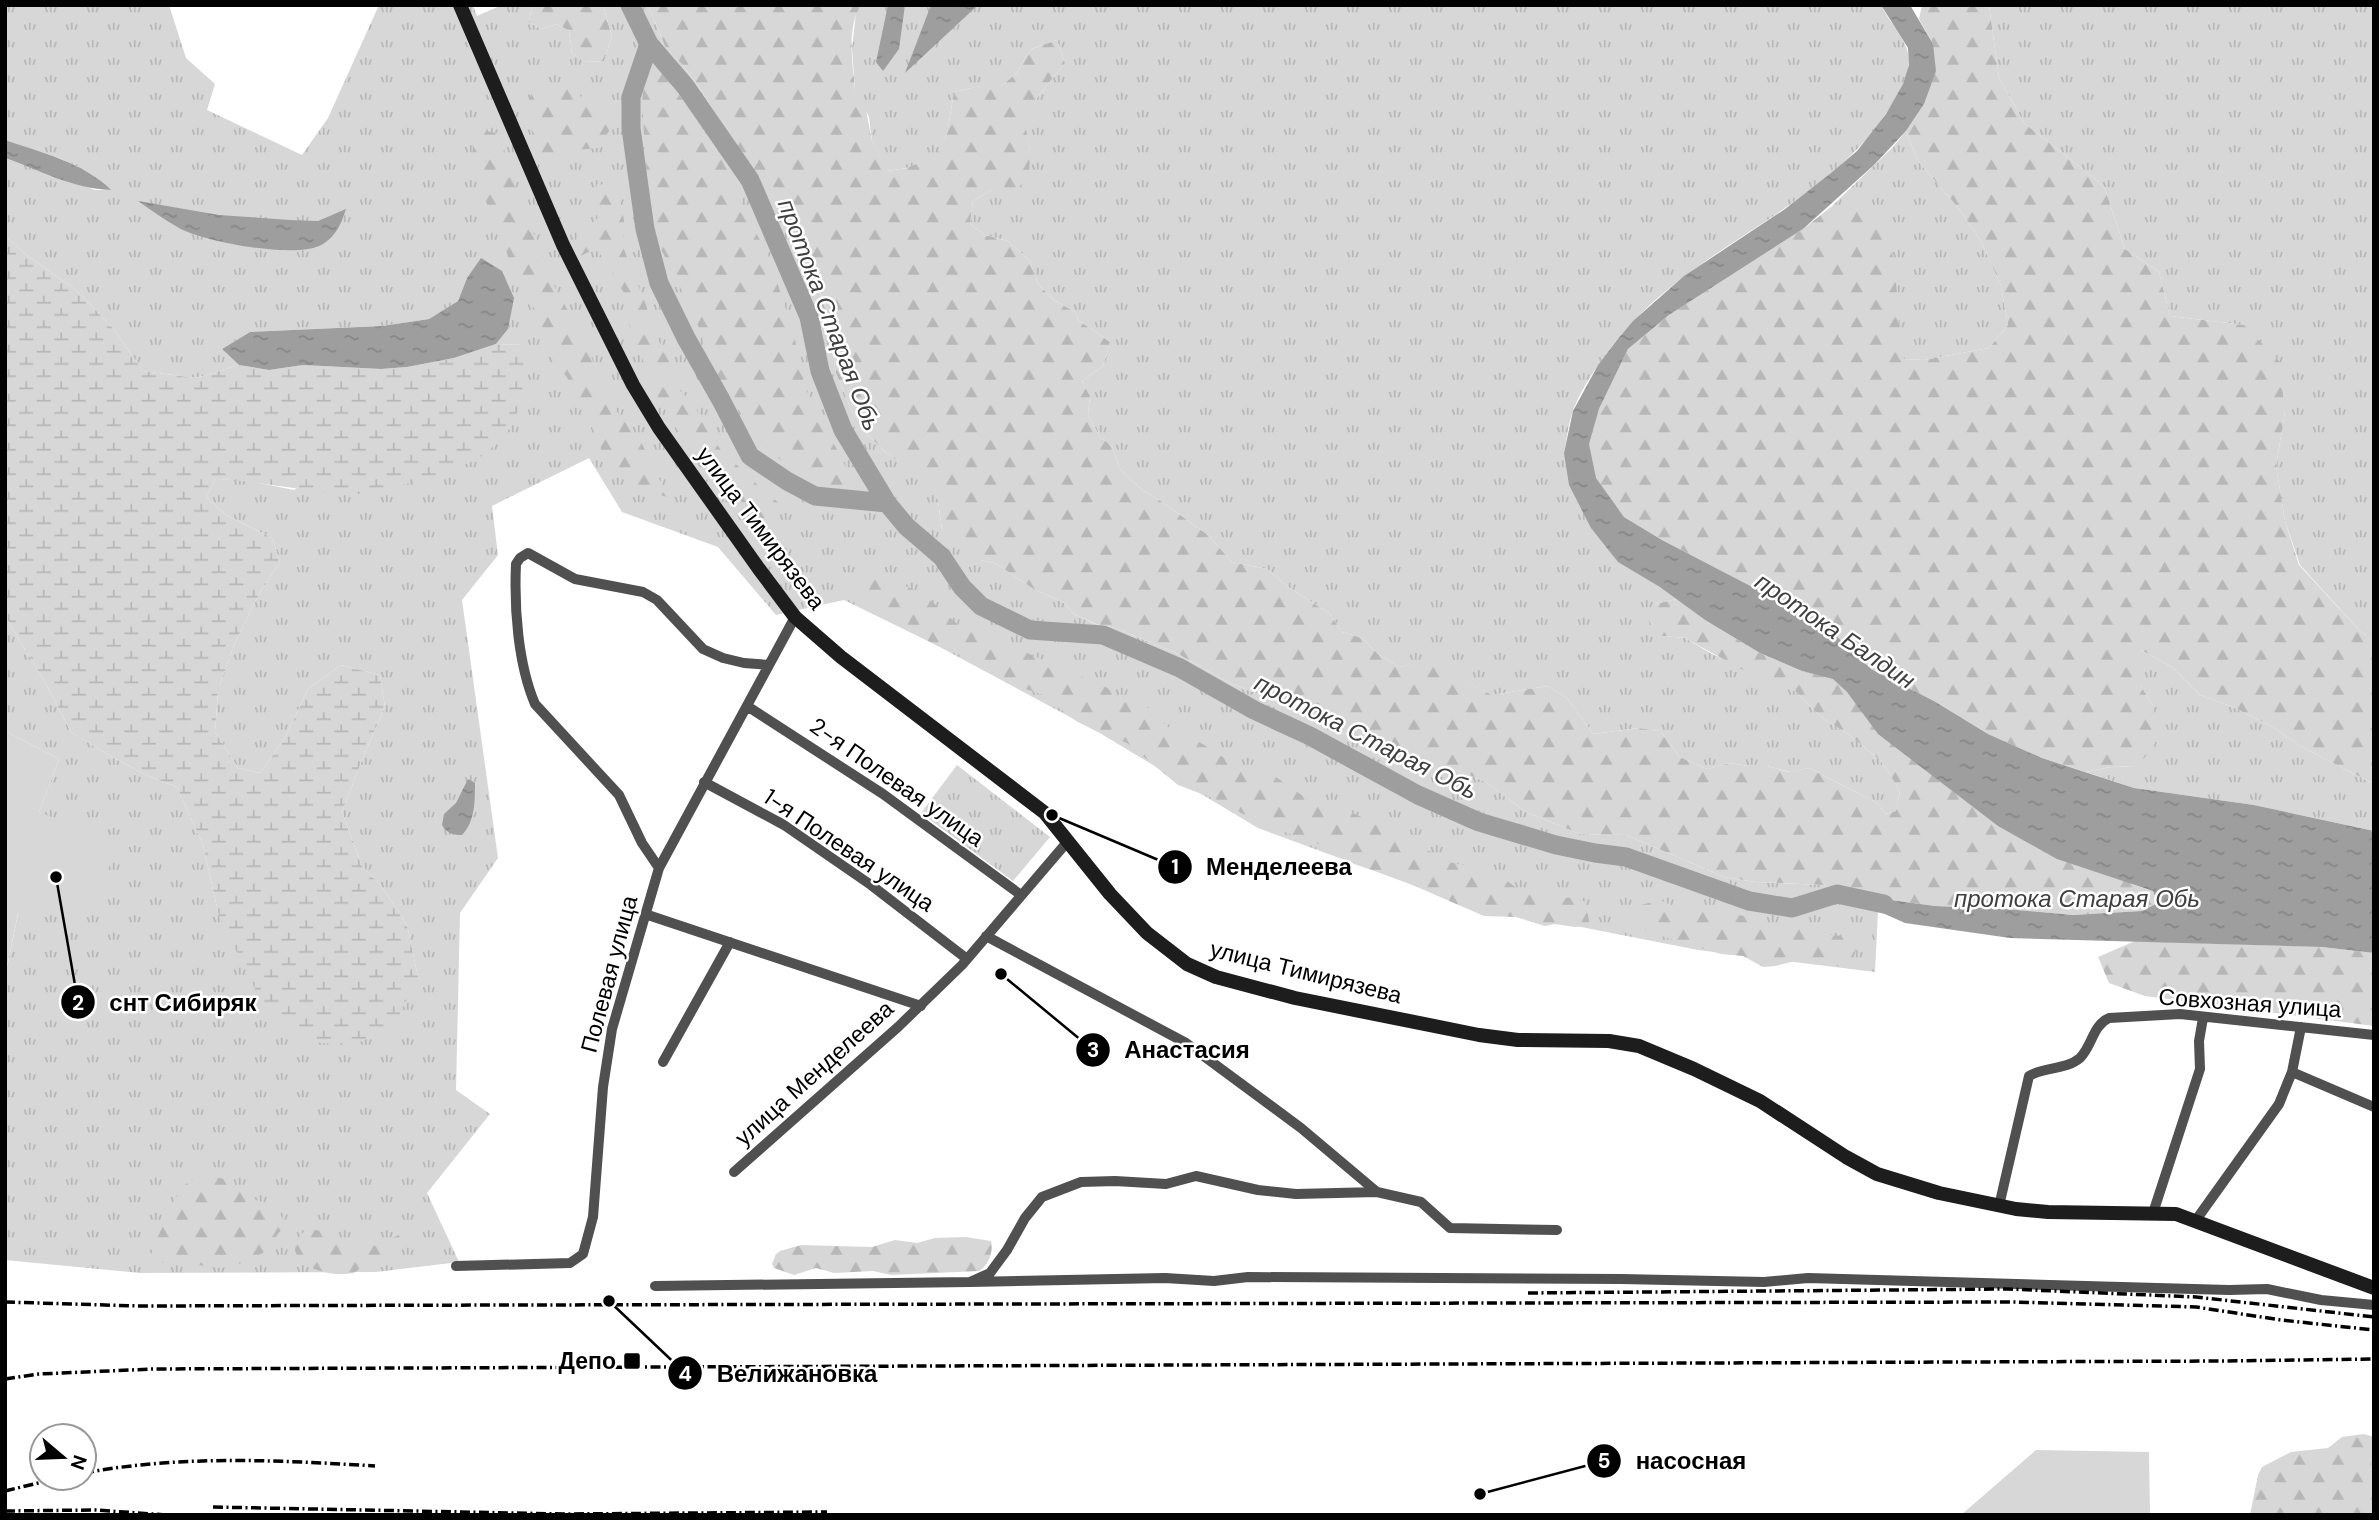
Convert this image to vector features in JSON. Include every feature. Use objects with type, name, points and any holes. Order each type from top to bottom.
[{"type":"street","name":"улица Тимирязева","points":[[460,7],[563,245],[633,384],[659,428],[795,617],[841,657],[1045,813],[1110,894],[1147,933],[1187,964],[1216,977],[1330,1006],[1479,1035],[1518,1040],[1609,1041],[1639,1046],[1760,1101],[1877,1174],[1940,1193],[1999,1206],[2048,1212],[2176,1214],[2374,1288]]},
{"type":"street","points":[[659,868],[642,843],[618,795],[535,704],[527,686],[522,659],[516,564],[528,553],[575,579],[643,592],[657,600],[703,649],[723,658],[769,665]]},
{"type":"street","name":"Полевая улица","points":[[456,1266],[570,1263],[583,1254],[593,1217],[603,1087],[612,1029],[659,868],[795,617]]},
{"type":"street","name":"2-я Полевая улица","points":[[747,706],[883,794],[1021,895]]},
{"type":"street","name":"1-я Полевая улица","points":[[704,782],[784,825],[871,885],[967,959]]},
{"type":"street","name":"улица Менделеева","points":[[734,1172],[921,1006],[967,959],[1068,841]]},
{"type":"street","name":"улица Менделеева","points":[[645,914],[921,1006]]},
{"type":"street","points":[[986,936],[1186,1044],[1301,1128],[1377,1192]]},
{"type":"street","points":[[663,1062],[730,942]]},
{"type":"street","name":"Совхозная улица","points":[[1999,1206],[2029,1076],[2070,1064],[2081,1057],[2102,1021],[2109,1018],[2180,1014],[2374,1035]]},
{"type":"street","points":[[2153,1213],[2200,1069],[2199,1041],[2203,1018]]},
{"type":"street","points":[[2196,1220],[2279,1104],[2291,1072],[2301,1027]]},
{"type":"street","points":[[2291,1072],[2374,1107]]},
{"type":"street","points":[[970,1282],[990,1273],[1025,1218],[1042,1197],[1081,1182],[1166,1184],[1196,1176],[1258,1190],[1296,1194],[1377,1192],[1422,1202],[1450,1228],[1557,1230]]},
{"type":"street","points":[[655,1286],[1165,1278],[1214,1281],[1248,1277],[1764,1282],[1808,1278],[2267,1289],[2321,1300],[2374,1305]]},
{"type":"green space","points":[[5,5],[169,5],[186,58],[215,84],[207,110],[302,155],[328,118],[379,5],[473,5],[477,16],[502,5],[532,5],[529,22],[541,29],[557,24],[569,31],[572,53],[585,62],[604,61],[612,37],[603,5],[648,5],[667,51],[682,64],[701,90],[755,172],[775,217],[784,228],[799,259],[825,301],[836,373],[851,409],[865,432],[885,452],[926,479],[938,500],[942,530],[980,560],[995,563],[1032,588],[1064,603],[1074,614],[1095,624],[1116,628],[1178,654],[1230,683],[1300,710],[1356,741],[1385,761],[1429,770],[1457,770],[1486,782],[1526,812],[1580,834],[1626,835],[1724,877],[1756,882],[1823,885],[1853,895],[1878,911],[1875,972],[1698,950],[1464,904],[1258,828],[1098,732],[936,645],[844,600],[776,615],[718,547],[622,512],[589,458],[492,506],[498,555],[462,600],[498,858],[460,913],[456,1090],[490,1114],[427,1193],[459,1262],[376,1272],[140,1273],[5,1260],[5,977],[39,812],[59,759],[5,731],[5,616],[71,732],[146,775],[177,787],[203,845],[219,916],[418,977],[407,925],[381,886],[362,866],[342,812],[385,707],[380,675],[341,665],[308,689],[285,738],[260,773],[238,768],[215,732],[218,690],[234,645],[259,594],[280,562],[272,538],[226,515],[206,497],[216,479],[244,480],[294,490],[523,345],[496,344],[508,329],[467,278],[458,301],[429,319],[382,326],[250,332],[222,349],[239,365],[196,378],[143,371],[112,327],[76,290],[25,254],[5,235],[5,158],[95,190],[110,190],[100,180],[75,165],[5,140]]},
{"type":"green space","points":[[532,5],[603,5],[612,37],[604,61],[585,62],[572,53],[569,31],[557,24],[541,29],[529,22]]},
{"type":"green space","points":[[648,5],[861,5],[853,24],[852,35],[855,90],[864,100],[872,141],[888,171],[907,168],[936,155],[947,134],[954,92],[980,86],[1001,86],[1016,74],[1031,49],[1057,40],[1065,63],[1038,96],[1025,124],[1030,151],[1029,178],[1012,193],[993,189],[973,201],[970,224],[985,235],[1008,241],[1030,261],[1038,284],[1054,300],[1075,312],[1078,320],[1110,342],[1103,366],[1082,381],[1090,396],[1088,415],[1100,437],[1112,446],[1120,469],[1142,490],[1208,535],[1232,562],[1267,569],[1288,587],[1329,613],[1342,632],[1362,638],[1378,654],[1399,667],[1428,662],[1492,695],[1548,686],[1567,698],[1593,734],[1639,728],[1660,731],[1680,757],[1707,769],[1730,763],[1767,766],[1789,772],[1809,768],[1877,803],[1886,814],[1896,811],[1900,791],[1881,761],[1848,734],[1821,717],[1795,691],[1743,670],[1685,638],[1663,636],[1650,628],[1647,612],[1655,604],[1677,599],[1705,620],[1760,653],[1802,671],[1833,678],[1847,692],[2134,885],[2153,891],[2159,904],[2142,911],[2073,915],[1935,906],[1853,895],[1823,885],[1756,882],[1724,877],[1626,835],[1580,834],[1526,812],[1486,782],[1457,770],[1429,770],[1385,761],[1356,741],[1300,710],[1230,683],[1178,654],[1074,614],[1064,603],[1032,588],[995,563],[962,552],[942,530],[938,500],[926,480],[885,452],[865,432],[851,409],[836,373],[825,301],[799,259],[784,228],[775,217],[755,172],[701,90],[682,64],[667,51]]},
{"type":"green space","points":[[861,5],[1881,5],[1906,46],[1909,61],[1906,77],[1894,101],[1869,136],[1839,167],[1805,194],[1697,267],[1663,293],[1632,323],[1607,353],[1583,389],[1571,416],[1564,453],[1660,586],[1677,599],[1655,604],[1663,636],[1685,638],[1712,654],[1795,691],[1821,717],[1848,734],[1881,761],[1900,791],[1896,811],[1886,814],[1877,803],[1809,768],[1790,772],[1767,766],[1730,763],[1707,769],[1680,757],[1660,731],[1639,728],[1593,734],[1567,698],[1548,686],[1492,695],[1428,663],[1399,667],[1378,654],[1362,638],[1342,632],[1329,613],[1288,587],[1267,569],[1232,562],[1208,535],[1142,490],[1120,469],[1112,446],[1100,437],[1088,415],[1090,396],[1082,381],[1103,366],[1110,342],[1078,320],[1075,312],[1054,300],[1038,284],[1030,261],[1008,241],[985,235],[970,224],[973,201],[993,189],[1030,151],[1024,124],[1038,96],[1065,63],[1057,40],[1031,49],[1016,74],[1001,86],[980,86],[954,92],[947,134],[936,156],[907,168],[887,171],[872,141],[869,117],[855,90],[852,48],[856,13]]},
{"type":"green space","points":[[1922,5],[1989,5],[1999,78],[2024,123],[2104,186],[2125,249],[2159,272],[2170,316],[2244,325],[2279,361],[2285,412],[2276,466],[2285,521],[2299,565],[2359,630],[2374,642],[2374,784],[2300,746],[2273,727],[2233,707],[2200,695],[2172,667],[2141,650],[2133,663],[2142,688],[2153,705],[2156,729],[2154,749],[2135,766],[2086,772],[2042,758],[1988,734],[1934,701],[1871,669],[1833,633],[1624,517],[1595,478],[1588,444],[1599,409],[1628,349],[1669,315],[1803,229],[1831,207],[1872,213],[1887,233],[1892,251],[1904,359],[1924,360],[1989,348],[2008,325],[2001,286],[1981,241],[1960,210],[1918,161],[1906,131],[1924,104],[1933,44],[1919,19]]},
{"type":"green space","points":[[1989,5],[2374,5],[2374,642],[2359,630],[2300,565],[2285,521],[2276,466],[2285,412],[2244,325],[2170,316],[2159,272],[2125,249],[2104,186],[2024,123],[1999,78]]},
{"type":"green space","points":[[652,66],[661,68],[717,150],[742,207],[768,255],[793,330],[805,388],[849,473],[851,486],[837,492],[816,485],[796,473],[765,447],[716,378],[695,317],[662,251],[648,197],[642,102],[645,74]]},
{"type":"green space","points":[[572,84],[587,102],[609,105],[609,131],[598,148],[565,151],[552,160],[535,152],[528,106],[532,90]]},
{"type":"green space","points":[[486,131],[500,134],[525,222],[536,237],[548,275],[586,343],[608,401],[639,438],[668,497],[640,490],[625,472],[602,452],[581,400],[552,359],[541,323],[500,238],[472,162],[473,142]]},
{"type":"green space","points":[[1906,131],[1918,161],[1960,210],[1981,241],[2001,286],[2008,325],[1989,348],[1924,360],[1903,359],[1898,333],[1895,282],[1831,207]]},
{"type":"green space","points":[[597,184],[609,185],[620,200],[624,220],[623,247],[654,332],[669,360],[674,384],[693,404],[720,449],[779,503],[777,514],[753,521],[740,499],[703,473],[657,396],[629,324],[625,295],[605,259],[594,249],[581,256],[576,248],[577,228],[586,227],[598,218],[593,202]]},
{"type":"green space","points":[[5,235],[25,254],[76,290],[112,327],[143,371],[196,378],[239,365],[269,370],[303,365],[381,369],[454,358],[496,344],[523,345],[523,385],[516,415],[503,436],[473,461],[421,480],[366,493],[337,493],[216,479],[206,497],[226,515],[272,538],[280,562],[259,594],[234,645],[218,690],[215,732],[238,768],[260,773],[285,738],[308,689],[341,665],[380,675],[385,707],[342,812],[362,866],[381,886],[407,925],[418,977],[393,1027],[351,1046],[314,1042],[263,1005],[219,916],[203,845],[177,787],[146,775],[71,732],[5,616]]},
{"type":"green space","points":[[864,572],[884,576],[912,589],[930,600],[956,623],[989,635],[1146,706],[1168,727],[1188,735],[1239,767],[1273,775],[1303,796],[1333,803],[1409,841],[1417,848],[1436,853],[1444,861],[1496,872],[1515,887],[1524,890],[1545,891],[1565,898],[1576,897],[1585,902],[1590,925],[1545,926],[1516,917],[1484,916],[1394,877],[1354,864],[1325,846],[1282,831],[1264,818],[1243,814],[1223,802],[1178,785],[1127,743],[1076,721],[1041,694],[1007,683],[956,651],[936,645],[918,635],[860,590],[857,580]]},
{"type":"green space","points":[[2141,650],[2172,667],[2200,695],[2233,707],[2273,727],[2300,746],[2374,784],[2374,831],[2254,805],[2134,788],[2086,772],[2135,766],[2153,705],[2142,688],[2132,663]]},
{"type":"green space","points":[[5,731],[59,759],[39,812],[115,842],[98,915],[18,913],[5,977]]},
{"type":"green space","points":[[957,765],[1050,837],[1013,881],[921,813]]},
{"type":"green space","points":[[1660,900],[1678,908],[1746,916],[1768,925],[1801,923],[1831,935],[1854,937],[1855,953],[1846,967],[1795,961],[1763,967],[1743,956],[1721,954],[1648,932],[1631,921],[1641,905]]},
{"type":"green space","points":[[2135,941],[2322,947],[2374,953],[2374,1026],[2145,996],[2109,983],[2098,957]]},
{"type":"green space","points":[[203,1172],[232,1182],[252,1199],[277,1206],[285,1225],[263,1253],[242,1263],[221,1268],[199,1265],[186,1255],[170,1264],[149,1260],[169,1209],[182,1187]]},
{"type":"green space","points":[[308,1229],[346,1242],[363,1242],[374,1246],[401,1234],[406,1243],[395,1255],[378,1266],[362,1267],[351,1273],[326,1273],[307,1265],[296,1253],[295,1245],[299,1237]]},
{"type":"green space","points":[[965,1237],[991,1241],[990,1258],[979,1271],[891,1275],[873,1271],[834,1273],[816,1268],[794,1275],[774,1268],[772,1264],[780,1251],[801,1245],[872,1247],[895,1240],[917,1243],[935,1238]]},
{"type":"green space","points":[[2364,1434],[2374,1437],[2374,1515],[2250,1515],[2262,1467],[2291,1452],[2328,1448],[2342,1437]]},
{"type":"green space","points":[[2036,1450],[2149,1452],[2150,1515],[1961,1515]]},
{"type":"water","points":[[888,5],[905,5],[899,49],[883,71],[876,62]]},
{"type":"water","points":[[931,5],[978,5],[905,73]]},
{"type":"water","points":[[1881,5],[1910,5],[1933,44],[1936,71],[1924,104],[1906,131],[1874,165],[1803,229],[1669,315],[1628,349],[1599,409],[1589,444],[1596,478],[1624,517],[1833,633],[1871,669],[1934,701],[1988,734],[2042,758],[2134,788],[2254,805],[2374,831],[2374,953],[2322,947],[2010,938],[1905,923],[1878,911],[1853,895],[1935,906],[2073,915],[2142,911],[2158,903],[2153,891],[2057,859],[1998,826],[1878,734],[1847,692],[1833,679],[1802,671],[1760,653],[1705,620],[1660,587],[1618,562],[1591,528],[1569,485],[1564,453],[1573,411],[1598,365],[1633,321],[1684,276],[1785,209],[1857,151],[1886,114],[1903,84],[1909,65],[1908,48]]},
{"type":"water","points":[[5,140],[75,165],[111,190],[70,183],[5,158]]},
{"type":"water","points":[[138,201],[219,215],[290,220],[318,221],[346,209],[338,229],[323,244],[311,248],[273,250],[209,239],[191,233]]},
{"type":"water","points":[[481,258],[502,271],[514,298],[508,329],[496,344],[454,358],[381,369],[303,365],[269,370],[239,365],[222,349],[250,332],[382,326],[429,319],[458,301],[467,278]]},
{"type":"water","points":[[468,779],[475,783],[472,818],[462,835],[453,834],[442,825],[444,814],[456,803]]},
{"type":"waterway","name":"протока Старая Обь","points":[[630,5],[649,44],[685,86],[750,180],[809,317],[820,371],[843,430],[887,503],[906,526],[942,557],[962,587],[981,606],[1030,630],[1103,635],[1180,668],[1254,710],[1310,736],[1418,795],[1479,822],[1556,845],[1626,857],[1749,901],[1792,908],[1837,894],[1884,904]]},
{"type":"waterway","name":"протока Старая Обь","points":[[649,44],[631,97],[631,128],[645,229],[659,283],[686,338],[750,456],[815,496],[887,503]]},
{"type":"railway","points":[[1528,1293],[2008,1289],[2196,1297],[2374,1317]]},
{"type":"railway","points":[[5,1302],[139,1306],[2012,1302],[2196,1307],[2374,1330]]},
{"type":"railway","points":[[5,1379],[39,1374],[152,1369],[2374,1359]]},
{"type":"railway","points":[[98,1471],[157,1463],[229,1460],[375,1466]]},
{"type":"railway","points":[[5,1491],[28,1485]]},
{"type":"railway","points":[[213,1507],[563,1514],[827,1512]]},
{"type":"railway","points":[[5,1511],[96,1510],[166,1515]]},
{"type":"place","name":"Менделеева","points":[[1052,815]]},
{"type":"place","name":"снт Сибиряк","points":[[56,877]]},
{"type":"place","name":"Анастасия","points":[[1001,974]]},
{"type":"place","name":"Велижановка","points":[[609,1301]]},
{"type":"place","name":"Депо","points":[[632,1361]]},
{"type":"place","name":"насосная","points":[[1480,1494]]},
{"type":"water label","name":"протока Балдин","points":[[1835,631]]}]
